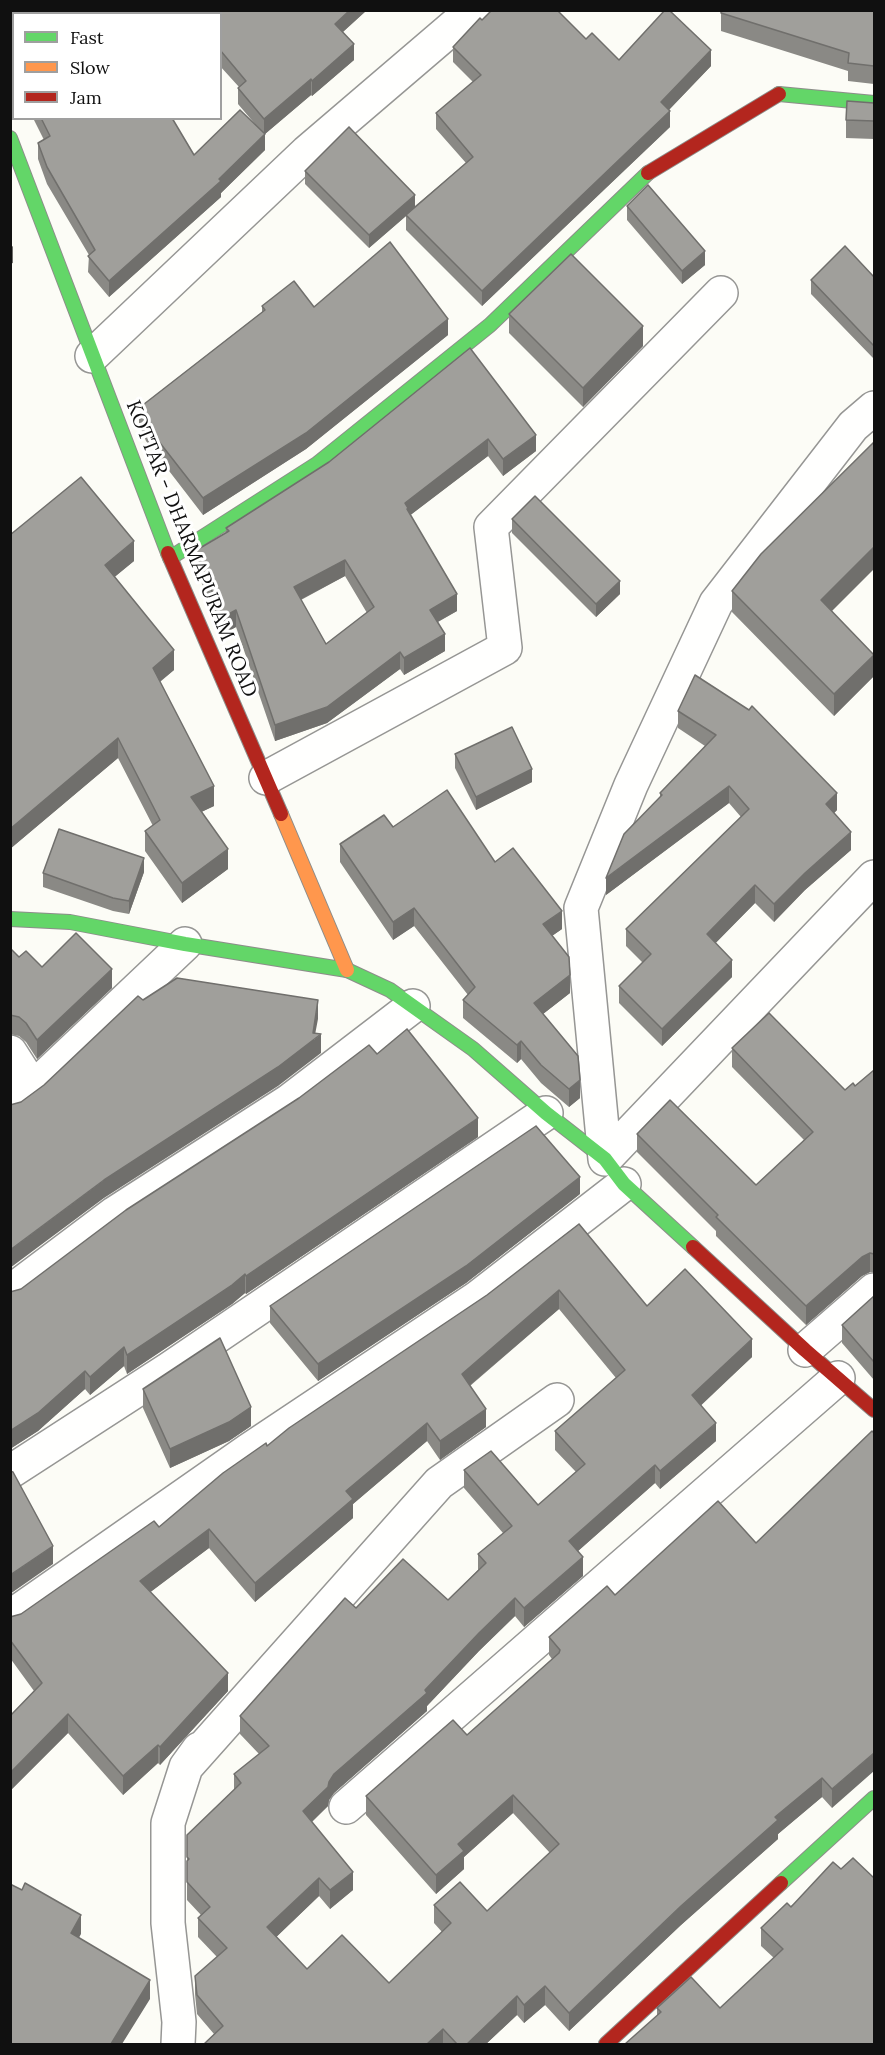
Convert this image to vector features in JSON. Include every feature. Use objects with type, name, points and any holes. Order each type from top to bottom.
[{"type":"main road","points":[[170,558],[317,464],[490,325],[649,172],[780,93],[874,103]]},
{"type":"main road","name":"KOTTAR - DHARMAPURAM ROAD","points":[[10,138],[170,558],[347,970]]},
{"type":"main road","points":[[10,919],[70,922],[185,944],[347,970],[390,990],[473,1049],[614,1172],[805,1350],[874,1410]]},
{"type":"main road","points":[[606,2044],[874,1798]]},
{"type":"street","points":[[92,356],[308,152],[473,10]]},
{"type":"street","points":[[266,778],[505,648],[491,526],[721,293]]},
{"type":"street","points":[[614,1172],[581,908],[632,785],[716,603],[853,426],[874,408]]},
{"type":"street","points":[[10,1617],[249,1450],[477,1298],[614,1172],[874,877]]},
{"type":"street","points":[[10,1052],[22,1096],[185,944]]},
{"type":"street","points":[[10,1292],[115,1213],[289,1101],[413,1006]]},
{"type":"street","points":[[10,1472],[169,1369],[546,1113]]},
{"type":"street","points":[[805,1350],[874,1290]]},
{"type":"street","points":[[346,1806],[838,1378]]},
{"type":"street","points":[[186,1767],[439,1483],[556,1400]]},
{"type":"street","points":[[178,2044],[179,2022],[168,1923],[168,1823],[186,1767],[237,1693]]},
{"type":"building","points":[[10,10],[67,10],[68,12],[12,12],[12,60],[10,57]]},
{"type":"building","points":[[215,10],[350,10],[335,24],[354,44],[264,119],[238,88],[246,81],[222,52],[222,12],[213,12]]},
{"type":"building","points":[[492,10],[557,10],[586,39],[592,33],[619,60],[665,10],[669,10],[711,50],[661,102],[670,111],[482,291],[406,215],[473,157],[436,113],[481,75],[453,47],[480,18],[482,20]]},
{"type":"building","points":[[721,10],[874,10],[874,66],[848,63],[849,53],[721,13]]},
{"type":"building","points":[[847,101],[874,103],[874,121],[846,120]]},
{"type":"building","points":[[240,110],[265,134],[219,179],[221,181],[109,281],[88,256],[95,250],[47,167],[38,143],[50,136],[42,120],[173,120],[194,155]]},
{"type":"building","points":[[349,127],[415,195],[369,235],[305,171]]},
{"type":"building","points":[[648,185],[705,251],[682,271],[627,206]]},
{"type":"building","points":[[390,242],[448,319],[306,433],[203,498],[146,425],[139,408],[265,310],[262,306],[294,281],[314,307]]},
{"type":"building","points":[[845,246],[874,277],[874,346],[811,280]]},
{"type":"building","points":[[571,254],[643,326],[583,388],[509,314]]},
{"type":"building","points":[[470,348],[536,435],[503,459],[488,439],[405,503],[457,594],[430,610],[445,634],[404,658],[400,652],[327,707],[275,725],[236,610],[223,617],[195,551],[229,531],[226,528],[329,462]],"holes":[[[345,560],[374,607],[326,644],[294,587]]]},
{"type":"building","points":[[874,442],[874,547],[821,600],[874,655],[834,694],[732,591],[761,554]]},
{"type":"building","points":[[81,477],[134,541],[105,565],[174,650],[153,668],[214,786],[191,797],[228,849],[182,883],[145,831],[160,820],[118,738],[10,829],[10,535]]},
{"type":"building","points":[[535,496],[620,581],[596,604],[512,519]]},
{"type":"building","points":[[695,675],[749,710],[752,706],[837,793],[826,804],[851,832],[774,904],[755,885],[707,934],[732,960],[662,1029],[619,986],[651,954],[626,929],[749,809],[729,786],[606,878],[624,834],[716,735],[678,711]]},
{"type":"building","points":[[512,727],[532,769],[476,797],[455,754]]},
{"type":"building","points":[[447,790],[495,862],[513,848],[562,911],[543,924],[569,957],[570,975],[534,1003],[578,1056],[580,1080],[569,1089],[541,1065],[521,1041],[517,1045],[463,1000],[475,987],[414,908],[393,922],[340,844],[384,815],[393,827]]},
{"type":"building","points":[[59,829],[144,858],[129,901],[113,898],[43,873]]},
{"type":"building","points":[[76,933],[112,969],[37,1040],[26,1023],[19,1017],[10,1015],[10,948],[19,957],[26,951],[42,967]]},
{"type":"building","points":[[177,978],[318,1000],[313,1033],[321,1034],[278,1067],[104,1180],[10,1250],[10,1105],[21,1102],[44,1085],[138,996],[143,1000]]},
{"type":"building","points":[[769,1013],[845,1090],[853,1083],[855,1086],[874,1070],[874,1254],[870,1253],[862,1257],[806,1306],[716,1217],[718,1215],[637,1134],[670,1100],[756,1185],[813,1132],[732,1048]]},
{"type":"building","points":[[407,1029],[478,1118],[127,1355],[124,1347],[90,1377],[85,1371],[38,1413],[10,1431],[10,1292],[21,1289],[126,1210],[299,1098],[369,1045],[377,1054]]},
{"type":"building","points":[[536,1126],[580,1177],[466,1266],[318,1364],[270,1306]]},
{"type":"building","points":[[579,1224],[647,1306],[685,1269],[752,1339],[692,1395],[716,1423],[660,1471],[655,1465],[569,1541],[583,1557],[524,1608],[515,1598],[425,1690],[427,1693],[334,1774],[328,1787],[303,1811],[353,1872],[330,1890],[319,1878],[267,1927],[307,1969],[342,1935],[389,1983],[451,1923],[434,1905],[460,1882],[487,1911],[559,1844],[513,1795],[458,1844],[464,1851],[436,1875],[366,1796],[453,1720],[467,1735],[559,1653],[560,1650],[549,1637],[607,1586],[615,1595],[718,1501],[756,1543],[872,1431],[874,1433],[874,1753],[832,1789],[822,1778],[775,1817],[778,1820],[681,1906],[569,2013],[545,1986],[524,2005],[517,1996],[467,2044],[457,2044],[443,2029],[427,2044],[204,2044],[223,2026],[197,1995],[195,1976],[227,1948],[198,1918],[210,1907],[187,1882],[187,1861],[189,1859],[187,1857],[187,1835],[241,1783],[234,1774],[269,1746],[240,1716],[345,1598],[356,1608],[403,1559],[448,1600],[486,1563],[478,1554],[512,1526],[464,1470],[491,1451],[538,1505],[585,1464],[555,1431],[625,1370],[559,1290],[462,1374],[486,1409],[440,1441],[427,1423],[346,1491],[353,1499],[255,1583],[209,1529],[140,1581],[228,1673],[160,1747],[158,1745],[123,1776],[68,1714],[10,1773],[10,1716],[42,1683],[10,1640],[10,1617],[21,1614],[154,1521],[159,1527],[223,1473],[266,1443],[267,1446],[289,1428],[487,1295]]},
{"type":"building","points":[[874,1296],[874,1362],[842,1325]]},
{"type":"building","points":[[220,1338],[251,1407],[229,1422],[170,1449],[143,1389]]},
{"type":"building","points":[[10,1471],[13,1472],[53,1546],[10,1575]]},
{"type":"building","points":[[853,1858],[874,1878],[874,2044],[625,2044],[661,2012],[657,2008],[691,1977],[720,2008],[783,1949],[761,1928],[787,1903],[791,1907],[833,1862],[841,1869]]},
{"type":"building","points":[[25,1883],[81,1915],[71,1933],[150,1980],[111,2044],[10,2044],[10,1884],[22,1890]]},
{"type":"traffic: fast","points":[[779,94],[874,103]]},
{"type":"traffic: fast","points":[[10,138],[168,553]]},
{"type":"traffic: fast","points":[[170,558],[317,464],[490,325],[648,173]]},
{"type":"traffic: fast","points":[[10,919],[70,922],[185,944],[347,970],[390,990],[473,1049],[546,1113],[605,1159],[624,1184],[693,1247]]},
{"type":"traffic: fast","points":[[781,1883],[874,1798]]},
{"type":"traffic: slow","points":[[281,814],[347,970]]},
{"type":"traffic: jam","points":[[648,173],[779,94]]},
{"type":"traffic: jam","points":[[168,553],[281,814]]},
{"type":"traffic: jam","points":[[693,1247],[874,1410]]},
{"type":"traffic: jam","points":[[606,2044],[781,1883]]}]
